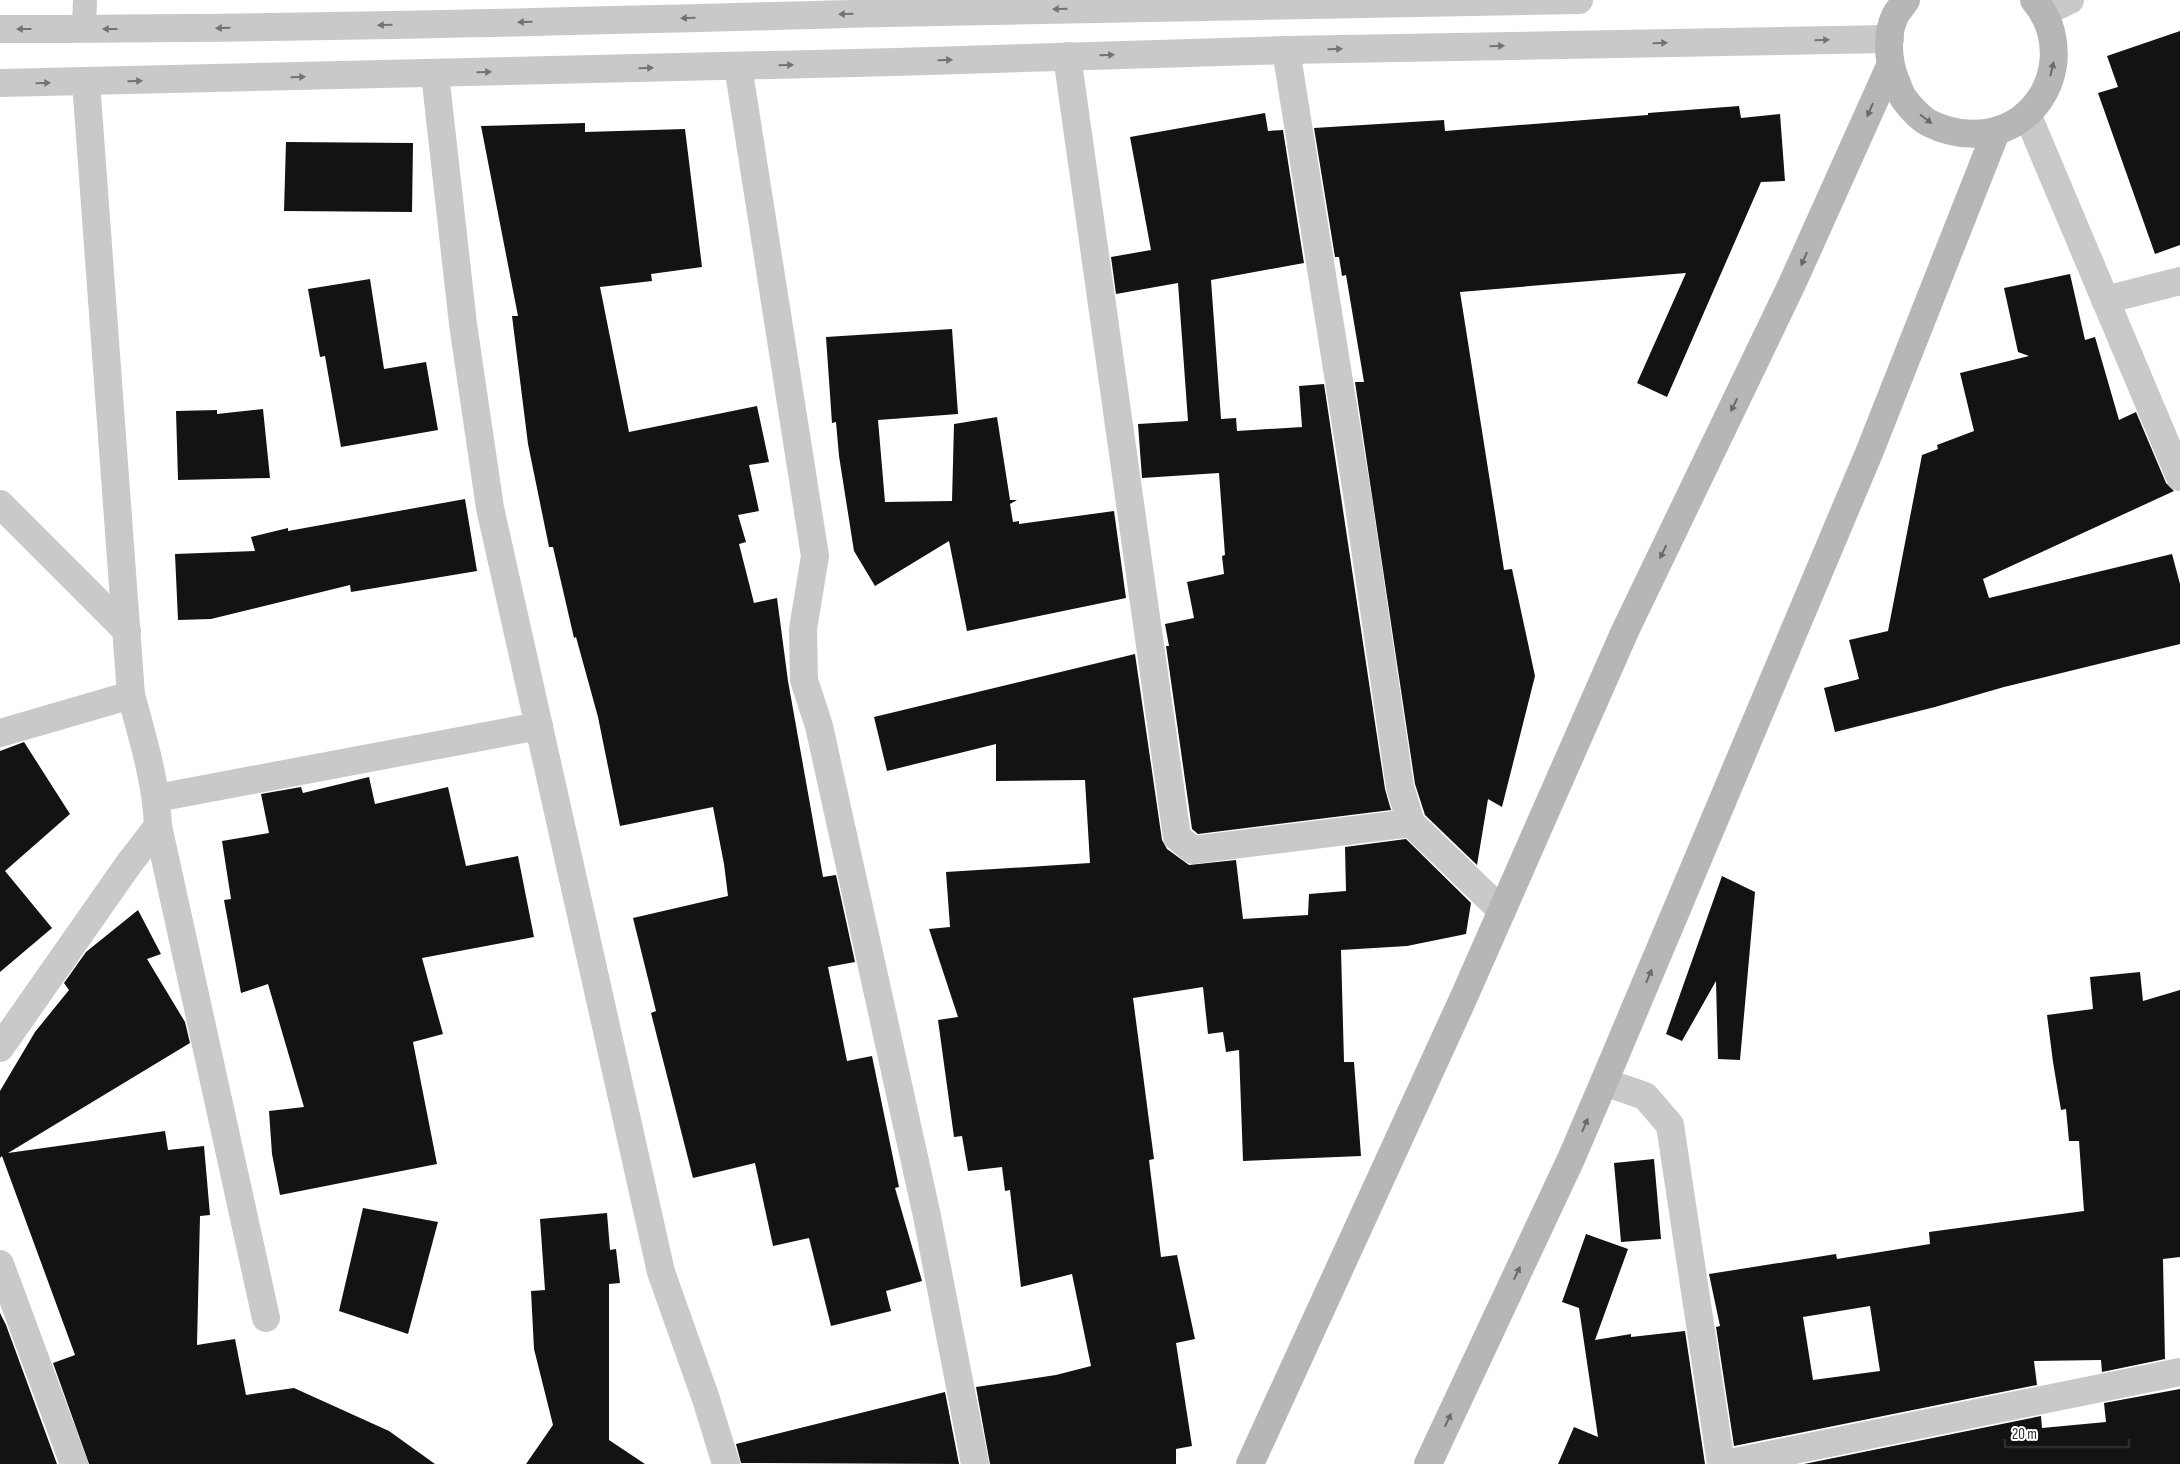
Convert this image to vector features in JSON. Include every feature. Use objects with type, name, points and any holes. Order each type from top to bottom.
[{"type":"street","points":[[0,29],[434,24],[895,6],[1579,0]]},
{"type":"street","points":[[1906,0],[1895,16],[1890,39],[1890,66],[1903,98],[1928,123],[1961,134],[1996,132],[2012,125],[2027,114],[2045,93],[2054,66],[2054,39],[2039,6],[2070,0]]},
{"type":"street","points":[[0,83],[435,74],[1286,50],[1890,39]]},
{"type":"street","points":[[1286,50],[1356,491],[1400,787],[1411,823],[1502,911]]},
{"type":"street","points":[[1067,56],[1177,837],[1193,850],[1411,823]]},
{"type":"street","points":[[738,66],[815,556],[803,629],[804,680],[819,726],[927,1216],[976,1464]]},
{"type":"street","points":[[1250,1464],[1502,911],[1625,631],[1792,284],[1890,66]]},
{"type":"street","points":[[435,74],[463,324],[490,508],[661,1272],[706,1398],[726,1464]]},
{"type":"street","points":[[86,82],[131,696],[157,798],[158,826],[266,1318]]},
{"type":"street","points":[[2027,114],[2180,477]]},
{"type":"street","points":[[1428,1464],[1571,1159],[1604,1082],[1869,453],[1996,132]]},
{"type":"street","points":[[2105,300],[2180,281]]},
{"type":"street","points":[[0,504],[127,631]]},
{"type":"street","points":[[0,733],[131,696]]},
{"type":"street","points":[[157,798],[538,726]]},
{"type":"street","points":[[0,1048],[128,865],[158,826]]},
{"type":"street","points":[[1604,1082],[1645,1096],[1670,1125],[1723,1464],[2180,1372]]},
{"type":"street","points":[[0,1264],[74,1464]]},
{"type":"lane","points":[[84,29],[85,0]]},
{"type":"building","points":[[2180,31],[2180,245],[2155,254],[2098,93],[2118,87],[2107,56]]},
{"type":"building","points":[[1739,106],[1741,118],[1780,114],[1785,181],[1761,182],[1667,397],[1637,383],[1686,273],[1460,292],[1504,570],[1512,569],[1535,676],[1502,807],[1488,799],[1477,865],[1425,815],[1415,784],[1355,382],[1364,382],[1346,275],[1342,276],[1339,257],[1335,257],[1314,128],[1444,120],[1445,131]]},
{"type":"building","points":[[1265,113],[1268,131],[1283,130],[1304,263],[1211,280],[1221,419],[1236,418],[1237,431],[1302,427],[1299,386],[1324,384],[1385,789],[1391,810],[1198,834],[1192,829],[1166,646],[1169,646],[1165,624],[1194,618],[1187,582],[1224,574],[1222,556],[1225,555],[1219,473],[1142,478],[1138,424],[1188,421],[1178,283],[1116,294],[1111,257],[1151,250],[1130,137]]},
{"type":"building","points":[[585,123],[585,132],[685,129],[702,267],[651,274],[652,281],[600,287],[629,432],[757,406],[769,462],[749,465],[759,511],[738,515],[746,542],[739,544],[754,603],[777,598],[788,681],[823,877],[836,875],[855,962],[828,967],[847,1061],[872,1056],[899,1187],[895,1188],[922,1281],[886,1291],[891,1311],[831,1326],[809,1238],[773,1246],[755,1163],[693,1178],[651,1013],[656,1011],[633,918],[728,896],[713,807],[620,826],[598,717],[576,637],[574,638],[553,547],[549,547],[528,444],[512,316],[518,316],[481,126]]},
{"type":"building","points":[[286,142],[413,143],[412,212],[284,211]]},
{"type":"building","points":[[2070,274],[2085,340],[2095,337],[2119,420],[2136,412],[2166,483],[2174,491],[1983,579],[1989,598],[2172,554],[2180,584],[2180,644],[2004,687],[1935,707],[1835,732],[1824,688],[1859,679],[1849,640],[1888,631],[1922,455],[1938,449],[1937,445],[1974,431],[1960,373],[2029,356],[2018,352],[2004,288]]},
{"type":"building","points":[[370,279],[384,369],[426,362],[438,430],[341,447],[325,356],[320,357],[308,289]]},
{"type":"building","points":[[952,329],[958,414],[878,420],[885,502],[952,501],[954,424],[997,417],[1010,500],[1017,500],[1010,504],[1013,522],[1019,521],[1019,524],[1114,511],[1126,598],[967,631],[949,541],[875,586],[854,551],[839,456],[836,422],[832,423],[826,337]]},
{"type":"building","points":[[263,409],[270,478],[178,480],[176,411],[217,410],[217,414]]},
{"type":"building","points":[[465,499],[477,571],[351,592],[350,585],[211,619],[178,620],[175,554],[255,551],[251,537],[288,528],[288,531]]},
{"type":"building","points":[[1135,654],[1162,840],[1167,849],[1189,865],[1236,860],[1243,919],[1308,915],[1309,894],[1346,891],[1345,847],[1406,839],[1471,903],[1466,934],[1407,946],[1341,950],[1344,1062],[1354,1062],[1361,1156],[1243,1161],[1239,1050],[1226,1052],[1223,1032],[1208,1034],[1203,987],[1133,998],[1154,1159],[1149,1160],[1161,1257],[1177,1255],[1195,1339],[1176,1343],[1192,1446],[1176,1449],[1176,1464],[990,1464],[976,1387],[1056,1375],[1091,1366],[1072,1274],[1021,1287],[1010,1190],[1005,1191],[1002,1167],[968,1171],[962,1136],[954,1137],[938,1020],[958,1017],[929,929],[950,927],[946,872],[1090,863],[1085,780],[996,781],[996,744],[887,771],[874,717]]},
{"type":"building","points":[[24,742],[70,814],[5,871],[52,928],[0,972],[0,751]]},
{"type":"building","points":[[369,777],[375,804],[448,787],[466,866],[518,856],[534,937],[422,958],[443,1034],[413,1042],[437,1164],[280,1195],[272,1154],[269,1111],[304,1107],[268,984],[241,993],[224,900],[231,899],[222,841],[269,833],[261,794],[301,787],[303,793]]},
{"type":"building","points":[[1722,876],[1755,892],[1740,1060],[1718,1059],[1716,981],[1682,1041],[1666,1034]]},
{"type":"building","points":[[138,910],[161,954],[147,959],[185,1022],[190,1043],[8,1153],[165,1131],[168,1150],[204,1146],[210,1215],[200,1216],[197,1345],[235,1339],[246,1395],[294,1388],[389,1431],[435,1464],[89,1464],[53,1363],[75,1355],[2,1156],[0,1158],[0,1091],[35,1032],[69,990],[64,983],[86,952]]},
{"type":"building","points":[[2140,972],[2143,1001],[2180,990],[2180,1257],[2163,1259],[2165,1359],[2102,1372],[2101,1360],[2034,1361],[2037,1385],[1734,1446],[1716,1327],[1720,1326],[1709,1274],[1836,1254],[1837,1259],[1930,1244],[1929,1232],[2084,1211],[2079,1141],[2069,1141],[2066,1109],[2061,1110],[2047,1015],[2093,1009],[2090,977]],"holes":[[[1870,1306],[1880,1371],[1813,1380],[1803,1317]]]},
{"type":"building","points":[[1654,1159],[1661,1239],[1621,1242],[1614,1163]]},
{"type":"building","points":[[363,1208],[438,1222],[408,1334],[339,1311]]},
{"type":"building","points":[[607,1213],[610,1250],[616,1249],[620,1283],[609,1284],[609,1440],[645,1464],[526,1464],[553,1425],[534,1349],[531,1291],[545,1290],[540,1219]]},
{"type":"building","points":[[1586,1234],[1628,1249],[1595,1340],[1631,1334],[1631,1337],[1685,1331],[1705,1464],[1558,1464],[1574,1427],[1598,1437],[1579,1308],[1562,1302]]},
{"type":"building","points":[[0,1313],[6,1325],[57,1464],[0,1464]]},
{"type":"building","points":[[2180,1389],[2180,1464],[1804,1464],[2041,1416],[2042,1428],[2106,1422],[2104,1403]]},
{"type":"building","points":[[945,1392],[959,1464],[741,1463],[736,1444]]}]
